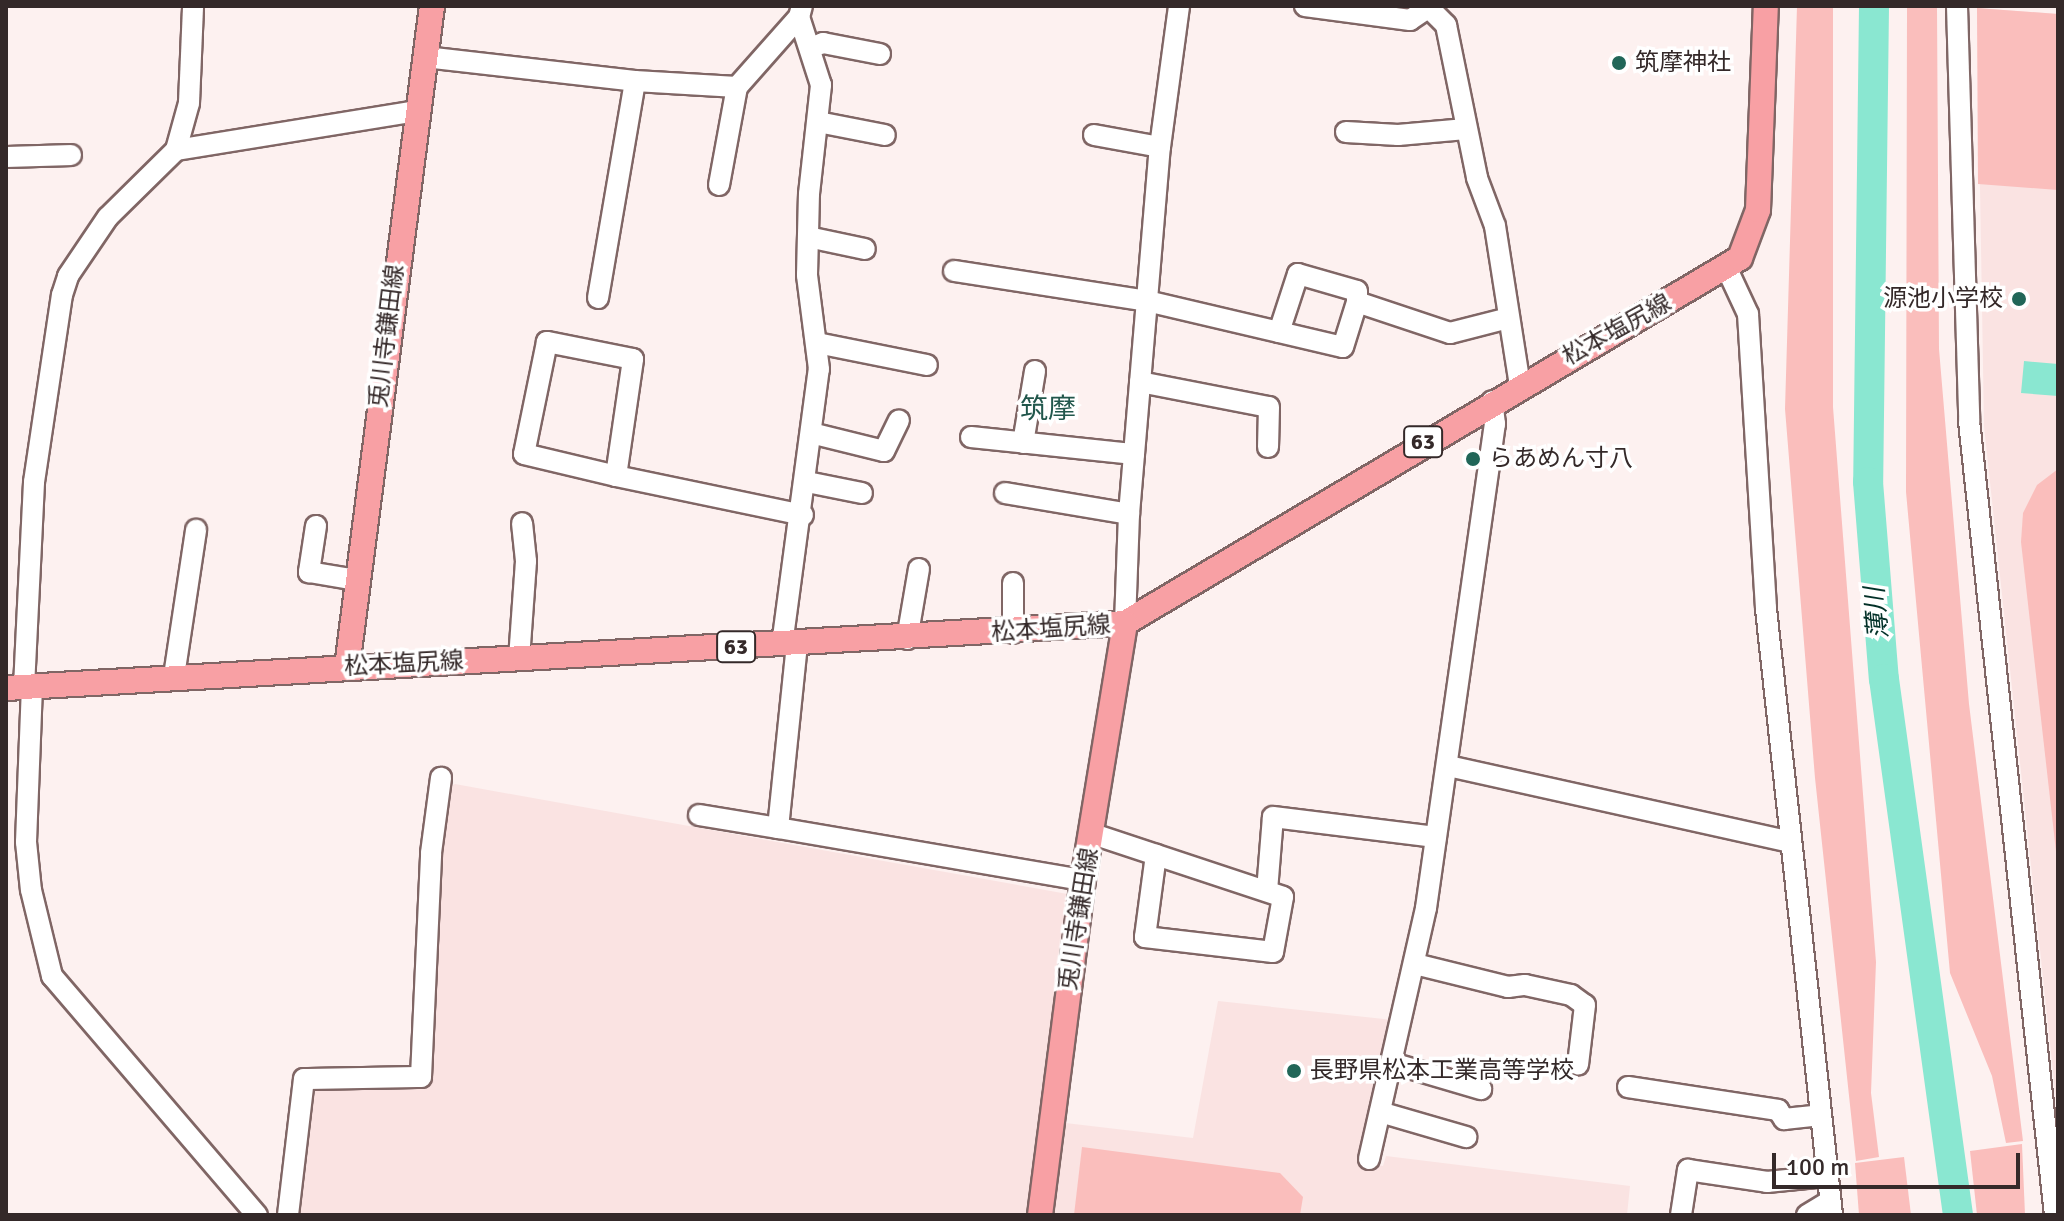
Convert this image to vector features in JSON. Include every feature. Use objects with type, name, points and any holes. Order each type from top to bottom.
[{"type":"main road","name":"兎川寺鎌田線","points":[[347,667],[432,6]]},
{"type":"main road","name":"松本塩尻線","points":[[21,687],[174,676],[1013,633],[1125,623],[1492,401],[1727,269],[1748,243],[1758,210],[1766,6]]},
{"type":"main road","name":"兎川寺鎌田線","points":[[1040,1215],[1083,880],[1093,834],[1125,623]]},
{"type":"street","points":[[193,6],[189,103],[176,150],[108,217],[68,276],[62,295],[34,482],[21,687],[26,842],[31,890],[52,976],[257,1215]]},
{"type":"street","points":[[1125,623],[1129,514],[1160,147],[1179,6]]},
{"type":"street","points":[[1305,6],[1410,20],[1430,8],[1446,25],[1466,129],[1495,226],[1520,385]]},
{"type":"street","points":[[1957,6],[1969,421],[2023,958],[2054,1163],[2055,1215]]},
{"type":"street","points":[[778,828],[790,644],[807,482],[817,343],[808,237],[821,85],[801,12]]},
{"type":"street","points":[[719,185],[737,87],[801,12]]},
{"type":"street","points":[[810,48],[823,43],[880,54]]},
{"type":"street","points":[[425,57],[635,81],[737,87]]},
{"type":"street","points":[[598,298],[635,81]]},
{"type":"street","points":[[176,150],[417,111]]},
{"type":"street","points":[[818,122],[885,135]]},
{"type":"street","points":[[1346,132],[1398,135],[1466,129]]},
{"type":"street","points":[[1094,135],[1160,147]]},
{"type":"street","points":[[6,157],[71,155]]},
{"type":"street","points":[[808,237],[865,249]]},
{"type":"street","points":[[1727,269],[1748,314],[1766,609],[1831,1208],[1807,1215]]},
{"type":"street","points":[[954,271],[1147,301],[1279,332],[1343,347],[1357,302],[1357,291],[1298,274],[1279,332]]},
{"type":"street","points":[[1357,302],[1450,333],[1509,318]]},
{"type":"street","points":[[616,476],[633,359],[547,342],[524,454],[616,476],[803,515]]},
{"type":"street","points":[[817,343],[927,365]]},
{"type":"street","points":[[1140,382],[1269,407],[1268,447]]},
{"type":"street","points":[[1023,443],[1039,383]]},
{"type":"street","points":[[1369,1159],[1415,964],[1448,766],[1475,543],[1495,424],[1492,401]]},
{"type":"street","points":[[811,433],[884,451],[899,420]]},
{"type":"street","points":[[971,437],[1134,454]]},
{"type":"street","points":[[807,482],[862,493]]},
{"type":"street","points":[[1014,501],[1129,514]]},
{"type":"street","points":[[519,659],[526,561],[522,523]]},
{"type":"street","points":[[316,526],[309,572],[357,580]]},
{"type":"street","points":[[174,676],[196,530]]},
{"type":"street","points":[[907,639],[919,569]]},
{"type":"street","points":[[1013,583],[1013,633]]},
{"type":"street","points":[[1448,766],[1791,842]]},
{"type":"street","points":[[288,1215],[304,1079],[421,1077],[431,853],[441,778]]},
{"type":"street","points":[[699,815],[1083,880]]},
{"type":"street","points":[[1267,891],[1273,817],[1436,837]]},
{"type":"street","points":[[1093,834],[1283,897],[1273,952],[1145,937],[1156,855]]},
{"type":"street","points":[[1415,964],[1508,987],[1525,985],[1571,995],[1585,1005],[1578,1065]]},
{"type":"street","points":[[1392,1063],[1481,1089]]},
{"type":"street","points":[[1628,1087],[1778,1110],[1784,1119],[1821,1115]]},
{"type":"street","points":[[1380,1112],[1466,1137]]},
{"type":"street","points":[[1681,1215],[1688,1170],[1767,1182],[1827,1176]]},
{"type":"shaded area","points":[[1797,6],[1833,6],[1833,407],[1876,962],[1871,1093],[1879,1157],[1856,1161],[1815,778],[1785,409]]},
{"type":"shaded area","points":[[1907,6],[1937,6],[1939,349],[1969,704],[2023,1141],[2006,1143],[1992,1076],[1950,973],[1906,492]]},
{"type":"shaded area","points":[[1977,8],[2058,14],[2058,1118],[1984,426]]},
{"type":"shaded area","points":[[1977,8],[2058,14],[2058,190],[1978,184]]},
{"type":"shaded area","points":[[2024,361],[2058,364],[2058,396],[2021,393]]},
{"type":"shaded area","points":[[2058,469],[2058,869],[2021,542],[2023,513],[2037,485]]},
{"type":"shaded area","points":[[455,784],[1073,895],[1031,1215],[294,1215],[310,1090],[317,1085],[426,1082],[445,789]]},
{"type":"shaded area","name":"長野県松本工業高等学校","points":[[1218,1001],[1393,1020],[1359,1161],[1383,1166],[1386,1156],[1630,1186],[1627,1215],[1046,1215],[1057,1122],[1193,1138]]},
{"type":"shaded area","points":[[2022,1144],[2025,1215],[1977,1215],[1970,1151]]},
{"type":"shaded area","points":[[1082,1147],[1280,1173],[1303,1197],[1300,1215],[1074,1215]]},
{"type":"shaded area","points":[[1904,1157],[1911,1215],[1859,1215],[1855,1163]]},
{"type":"waterway","name":"薄川","points":[[1874,6],[1868,482],[1884,679],[1958,1215]]},
{"type":"place","name":"筑摩神社","points":[[1619,63]]},
{"type":"place","name":"源池小学校","points":[[2019,299]]},
{"type":"place","name":"らあめん寸八","points":[[1473,459]]},
{"type":"place","name":"長野県松本工業高等学校","points":[[1294,1071]]},
{"type":"district","name":"筑摩","points":[[1048,409]]}]
